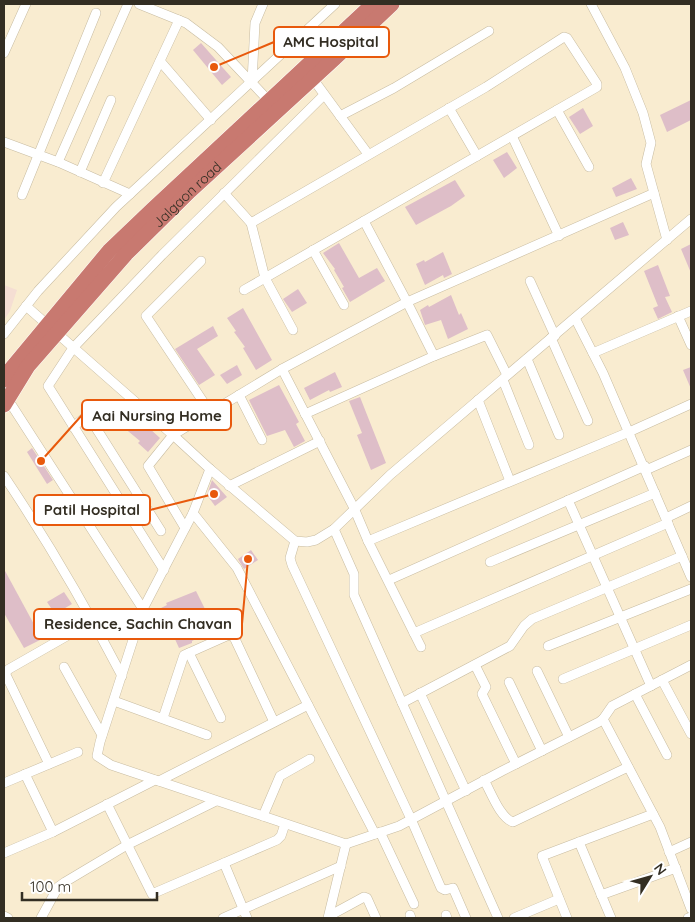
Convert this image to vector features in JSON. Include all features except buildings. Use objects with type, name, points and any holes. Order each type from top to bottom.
[{"type":"highway","name":"Jalgaon road","points":[[6,402],[52,329],[109,251],[373,4]]},
{"type":"highway","name":"Jalgaon road","points":[[4,380],[10,370],[190,191],[392,4]]},
{"type":"street","points":[[4,53],[26,4]]},
{"type":"street","points":[[58,162],[128,4]]},
{"type":"street","points":[[139,4],[186,23],[218,47],[269,101]]},
{"type":"street","points":[[252,82],[255,23],[263,4]]},
{"type":"street","points":[[4,334],[68,257],[130,194],[335,4]]},
{"type":"street","points":[[591,4],[625,68],[643,113],[650,143],[646,164],[667,240]]},
{"type":"street","points":[[22,195],[96,13]]},
{"type":"street","points":[[103,183],[179,20]]},
{"type":"street","points":[[340,116],[394,88],[488,31]]},
{"type":"street","points":[[244,290],[598,86],[566,37],[449,108],[251,223]]},
{"type":"street","points":[[160,61],[211,120]]},
{"type":"street","points":[[312,79],[368,154]]},
{"type":"street","points":[[164,570],[48,386],[73,348],[162,254],[324,94]]},
{"type":"street","points":[[80,172],[111,100]]},
{"type":"street","points":[[449,108],[477,156]]},
{"type":"street","points":[[558,110],[589,167]]},
{"type":"street","points":[[512,136],[559,236]]},
{"type":"street","points":[[4,142],[58,162],[130,194]]},
{"type":"street","points":[[224,193],[251,223],[265,278],[292,330]]},
{"type":"street","points":[[185,528],[148,466],[173,435],[282,369],[407,302],[654,193]]},
{"type":"street","points":[[26,306],[229,486],[295,541],[307,542],[316,540],[334,529],[354,508],[478,400],[691,219]]},
{"type":"street","points":[[364,221],[434,356]]},
{"type":"street","points":[[313,250],[344,305]]},
{"type":"street","points":[[201,261],[146,316],[210,412]]},
{"type":"street","points":[[530,282],[588,421]]},
{"type":"street","points":[[594,354],[691,311]]},
{"type":"street","points":[[678,316],[691,345]]},
{"type":"street","points":[[576,318],[645,468],[686,561],[691,577]]},
{"type":"street","points":[[305,414],[434,356],[487,335],[529,444]]},
{"type":"street","points":[[527,359],[559,435]]},
{"type":"street","points":[[282,369],[354,508],[368,541],[420,647]]},
{"type":"street","points":[[239,395],[262,440]]},
{"type":"street","points":[[478,400],[510,481]]},
{"type":"street","points":[[6,402],[143,609]]},
{"type":"street","points":[[368,541],[629,432],[691,404]]},
{"type":"street","points":[[73,427],[84,418],[90,420],[161,531]]},
{"type":"street","points":[[229,486],[320,442]]},
{"type":"street","points":[[388,580],[568,500],[691,450]]},
{"type":"street","points":[[210,469],[193,513],[143,609],[97,756],[111,765],[346,844],[399,826],[603,719],[612,706],[691,666]]},
{"type":"street","points":[[4,476],[32,517],[93,620],[122,676]]},
{"type":"street","points":[[490,562],[655,493]]},
{"type":"street","points":[[568,500],[651,686]]},
{"type":"street","points":[[414,633],[593,556],[667,520],[691,506]]},
{"type":"street","points":[[193,513],[237,568],[414,904]]},
{"type":"street","points":[[334,529],[354,574],[354,595],[498,918]]},
{"type":"street","points":[[295,541],[290,558],[292,565],[411,819],[441,888],[445,890],[453,888],[466,918]]},
{"type":"street","points":[[402,703],[510,646],[524,626],[532,619],[606,587],[686,561]]},
{"type":"street","points":[[548,646],[691,589]]},
{"type":"street","points":[[49,764],[6,673],[8,669],[93,620]]},
{"type":"street","points":[[563,679],[691,625]]},
{"type":"street","points":[[162,718],[182,658],[189,653],[231,635],[274,722]]},
{"type":"street","points":[[189,653],[221,718]]},
{"type":"street","points":[[476,665],[486,687],[482,694],[516,764]]},
{"type":"street","points":[[64,666],[102,735]]},
{"type":"street","points":[[537,671],[569,737]]},
{"type":"street","points":[[662,680],[691,734]]},
{"type":"street","points":[[509,682],[542,750]]},
{"type":"street","points":[[420,693],[466,791]]},
{"type":"street","points":[[635,694],[667,756]]},
{"type":"street","points":[[114,701],[207,735]]},
{"type":"street","points":[[4,853],[53,832],[308,705]]},
{"type":"street","points":[[603,719],[654,814],[691,909]]},
{"type":"street","points":[[4,783],[78,752]]},
{"type":"street","points":[[263,816],[280,776],[310,759]]},
{"type":"street","points":[[484,780],[503,815],[513,822],[628,767]]},
{"type":"street","points":[[25,774],[53,832]]},
{"type":"street","points":[[41,918],[58,886],[128,845],[216,800]]},
{"type":"street","points":[[107,804],[152,894],[277,840],[281,836],[285,824]]},
{"type":"street","points":[[567,918],[542,856],[654,814]]},
{"type":"street","points":[[579,842],[611,918]]},
{"type":"street","points":[[669,852],[691,842]]},
{"type":"street","points":[[328,917],[346,844]]},
{"type":"street","points":[[224,863],[247,918]]},
{"type":"street","points":[[223,918],[341,866]]},
{"type":"street","points":[[601,895],[676,868]]},
{"type":"street","points":[[328,917],[364,897],[367,898],[376,918]]},
{"type":"street","points":[[514,918],[529,915],[559,899]]},
{"type":"street","points":[[4,916],[8,918]]},
{"type":"shaded area","points":[[4,285],[17,290],[10,311],[4,320]]},
{"type":"place","name":"AMC Hospital","points":[[214,67]]},
{"type":"place","name":"Aai Nursing Home","points":[[41,461]]},
{"type":"place","name":"Patil Hospital","points":[[214,494]]},
{"type":"place","name":"Residence, Sachin Chavan","points":[[248,559]]}]
